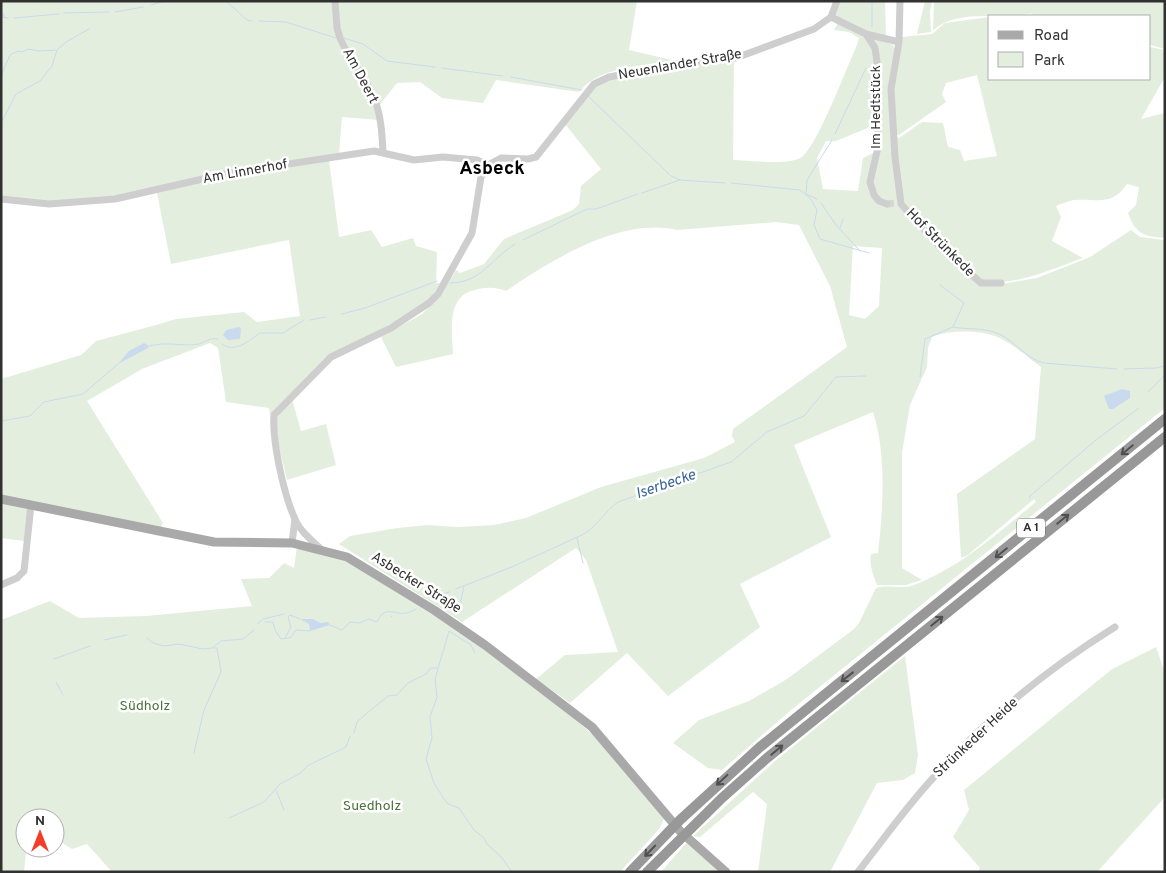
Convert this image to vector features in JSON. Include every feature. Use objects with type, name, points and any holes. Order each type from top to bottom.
[{"type":"highway","name":"A 1","points":[[630,872],[680,820],[760,747],[1165,420]]},
{"type":"highway","name":"A 1","points":[[647,872],[678,840],[767,758],[1165,436]]},
{"type":"main road","name":"Asbecker Straße","points":[[1,499],[214,542],[296,543],[347,557],[370,569],[434,610],[579,717],[605,740],[680,831],[726,872]]},
{"type":"street","name":"Am Deert","points":[[335,1],[335,19],[340,38],[378,108],[382,127],[383,152]]},
{"type":"street","points":[[837,1],[830,17],[866,34],[899,42]]},
{"type":"street","name":"Im Hedtstück","points":[[898,181],[891,89],[899,42],[900,1]]},
{"type":"street","name":"Neuenlander Straße","points":[[488,165],[501,158],[528,159],[536,157],[584,93],[599,81],[686,62],[736,58],[814,29],[830,17]]},
{"type":"street","name":"Im Hedtstück","points":[[866,34],[875,48],[876,62],[878,147],[870,182],[874,196],[879,201],[887,204]]},
{"type":"street","name":"Am Linnerhof","points":[[1,199],[55,204],[116,199],[228,173],[374,151],[414,160],[443,157],[477,160],[488,165]]},
{"type":"street","points":[[296,543],[295,519],[276,451],[273,428],[274,415],[331,358],[391,328],[421,310],[438,294],[472,233],[481,177],[488,165]]},
{"type":"street","name":"Hof Strünkede","points":[[898,181],[899,204],[940,247],[981,283],[1001,283]]},
{"type":"street","points":[[1,585],[18,578],[24,572],[31,505]]},
{"type":"street","points":[[295,519],[320,549]]},
{"type":"street","points":[[296,543],[300,527]]},
{"type":"street","name":"Strünkeder Heide","points":[[858,872],[933,777],[985,725],[1072,655],[1115,627]]},
{"type":"green space","points":[[1,1],[637,1],[629,50],[676,61],[624,68],[611,72],[599,76],[579,92],[496,80],[483,103],[442,98],[420,82],[397,83],[378,107],[372,90],[341,37],[333,5],[334,21],[338,35],[375,105],[379,120],[342,117],[339,154],[241,169],[152,190],[96,200],[77,202],[30,201],[1,198]]},
{"type":"green space","points":[[840,1],[885,1],[886,38],[837,19],[835,15]]},
{"type":"green space","points":[[925,1],[932,1],[930,11],[931,32],[917,34]]},
{"type":"green space","points":[[934,1],[1043,1],[1043,4],[1044,1],[1165,1],[1165,49],[1151,45],[1151,15],[1029,15],[1033,13],[988,15],[954,19],[942,24],[933,31]]},
{"type":"green space","points":[[988,17],[988,80],[1151,80],[1151,47],[1165,50],[1165,77],[1141,119],[1165,113],[1165,238],[1141,233],[1134,225],[1128,213],[1136,205],[1139,187],[1127,184],[1110,199],[1074,200],[1056,206],[1061,217],[1052,241],[1083,258],[1020,279],[994,283],[981,282],[940,245],[915,215],[912,218],[938,246],[979,284],[989,286],[1037,278],[1090,257],[1131,230],[1140,237],[1165,240],[1165,408],[790,711],[722,770],[708,768],[673,743],[699,720],[749,701],[787,679],[854,629],[859,623],[876,588],[914,585],[948,569],[963,559],[993,537],[1036,502],[1034,499],[968,555],[961,558],[957,494],[1035,439],[1041,367],[1013,346],[995,336],[980,333],[955,332],[932,337],[928,348],[927,367],[910,405],[902,453],[902,568],[922,580],[906,585],[877,585],[873,573],[871,554],[878,553],[883,482],[880,446],[873,412],[794,445],[831,537],[740,584],[760,627],[668,696],[627,653],[570,703],[536,679],[565,655],[618,652],[586,560],[576,548],[462,622],[339,544],[350,536],[397,528],[427,525],[458,527],[494,525],[526,518],[601,487],[704,458],[735,442],[732,436],[733,429],[847,347],[830,286],[799,225],[776,222],[677,230],[655,228],[633,230],[610,235],[587,244],[544,267],[506,291],[487,288],[475,290],[459,299],[455,307],[452,325],[453,354],[396,367],[381,337],[422,314],[439,297],[456,270],[460,273],[484,264],[504,239],[573,210],[579,204],[581,186],[601,169],[565,124],[581,99],[593,87],[605,80],[622,75],[660,68],[734,60],[733,160],[778,162],[796,160],[802,157],[809,149],[816,137],[857,45],[859,38],[849,32],[834,30],[838,23],[893,45],[895,49],[896,58],[889,85],[891,136],[899,138],[922,122],[943,123],[948,147],[960,150],[964,161],[997,156],[977,75],[946,83],[942,94],[946,102],[899,135],[896,134],[892,82],[901,49],[902,37],[932,34],[945,23]],"holes":[[[875,125],[875,152],[863,158],[858,191],[823,189],[817,158],[826,141],[836,141]],[[853,246],[882,248],[879,306],[865,319],[849,315]]]},
{"type":"green space","points":[[329,160],[339,237],[371,230],[382,247],[413,238],[416,246],[437,252],[436,283],[440,283],[431,298],[421,307],[321,363],[270,415],[269,408],[226,402],[218,348],[210,343],[142,369],[87,401],[163,523],[160,530],[164,537],[30,509],[24,541],[1,538],[1,379],[81,355],[96,341],[176,319],[244,312],[257,322],[300,316],[289,240],[171,264],[157,193],[230,175]]},
{"type":"green space","points":[[292,399],[301,431],[326,424],[336,465],[287,480],[275,431],[277,417]]},
{"type":"green space","points":[[297,546],[350,562],[375,576],[456,629],[565,710],[595,737],[664,818],[660,828],[620,872],[112,872],[87,844],[72,849],[65,845],[65,808],[15,808],[15,858],[25,858],[24,872],[1,872],[1,620],[50,601],[79,618],[146,616],[252,606],[241,579],[269,578],[284,563],[294,568]]},
{"type":"green space","points":[[1156,647],[1165,673],[1165,797],[1097,872],[978,872],[980,868],[953,837],[969,810],[964,790],[1112,669]]},
{"type":"green space","points":[[905,656],[918,755],[915,773],[903,780],[877,783],[830,872],[758,872],[767,804],[753,792],[700,837],[693,836],[775,761]]},
{"type":"green space","points":[[687,842],[719,872],[661,872]]},
{"type":"water","points":[[239,327],[241,329],[240,339],[228,340],[223,335],[226,330]]},
{"type":"water","points":[[144,343],[149,346],[148,348],[118,364],[129,351]]},
{"type":"water","points":[[1122,389],[1130,391],[1130,398],[1113,409],[1109,409],[1104,396]]},
{"type":"water","points":[[300,619],[313,619],[321,623],[328,622],[330,625],[310,631],[309,624]]},
{"type":"waterway","points":[[151,5],[165,1]]},
{"type":"waterway","points":[[226,1],[247,20],[252,21]]},
{"type":"waterway","points":[[872,1],[872,27]]},
{"type":"waterway","points":[[115,12],[143,7]]},
{"type":"waterway","points":[[1,11],[5,17]]},
{"type":"waterway","points":[[64,13],[109,12]]},
{"type":"waterway","points":[[14,18],[59,14]]},
{"type":"waterway","points":[[1,17],[8,18]]},
{"type":"waterway","points":[[259,21],[286,22],[336,38]]},
{"type":"waterway","points":[[1,123],[16,94],[40,81],[52,66],[57,50],[66,42],[89,29]]},
{"type":"waterway","points":[[344,38],[363,44],[387,61],[435,67]]},
{"type":"waterway","points":[[1,76],[10,55],[18,51],[22,52],[28,49],[39,51],[56,50]]},
{"type":"waterway","points":[[442,68],[503,76]]},
{"type":"waterway","points":[[835,134],[866,68]]},
{"type":"waterway","points":[[511,77],[582,90]]},
{"type":"waterway","points":[[588,96],[671,176],[680,180]]},
{"type":"waterway","points":[[817,199],[806,194],[807,180],[832,140]]},
{"type":"waterway","points":[[642,193],[680,180],[725,183]]},
{"type":"waterway","points":[[731,183],[800,190],[810,198],[817,210],[814,225],[820,239],[869,253]]},
{"type":"waterway","points":[[523,240],[587,209],[596,209],[638,194]]},
{"type":"waterway","points":[[821,203],[836,225],[860,251]]},
{"type":"waterway","points":[[840,228],[843,219]]},
{"type":"waterway","points":[[450,283],[461,282],[478,275],[515,244]]},
{"type":"waterway","points":[[342,314],[365,308],[437,281]]},
{"type":"waterway","points":[[940,285],[964,303],[953,327],[988,330],[999,334],[1032,358],[1044,363],[1117,369]]},
{"type":"waterway","points":[[310,320],[326,317]]},
{"type":"waterway","points":[[222,344],[227,347],[237,347],[260,333],[283,333],[304,320]]},
{"type":"waterway","name":"Iserbecke","points":[[920,377],[925,339],[953,327]]},
{"type":"waterway","points":[[149,346],[162,344],[193,345],[210,339],[218,339]]},
{"type":"waterway","points":[[1,421],[30,416],[44,402],[83,394],[118,364]]},
{"type":"waterway","points":[[1124,369],[1165,366]]},
{"type":"waterway","points":[[1148,392],[1165,375]]},
{"type":"waterway","name":"Iserbecke","points":[[456,589],[514,566],[584,534],[618,502],[731,462],[767,432],[804,416],[836,377],[866,376]]},
{"type":"waterway","points":[[1030,499],[1030,496],[1096,440],[1139,408]]},
{"type":"waterway","points":[[577,538],[583,563]]},
{"type":"waterway","points":[[458,614],[464,586]]},
{"type":"waterway","name":"Iserbecke","points":[[431,596],[450,592]]},
{"type":"waterway","name":"Iserbecke","points":[[330,625],[342,630],[350,622],[359,623],[369,619],[377,622],[385,613],[403,613],[416,609]]},
{"type":"waterway","name":"Iserbecke","points":[[257,624],[263,619],[284,614]]},
{"type":"waterway","points":[[285,638],[291,627],[288,617],[290,615],[300,619]]},
{"type":"waterway","points":[[265,622],[273,622],[275,630],[281,639],[290,638],[296,630],[310,631]]},
{"type":"waterway","name":"Iserbecke","points":[[147,638],[153,643],[164,646],[179,644],[203,649],[212,648],[221,641],[243,639],[254,630]]},
{"type":"waterway","points":[[475,653],[471,645],[449,631],[435,679],[437,697],[430,717],[432,738],[426,759],[434,783],[444,799],[448,804],[459,808],[474,830],[484,838],[512,872]]},
{"type":"waterway","name":"Iserbecke","points":[[104,640],[127,635]]},
{"type":"waterway","name":"Iserbecke","points":[[54,659],[90,646]]},
{"type":"waterway","points":[[194,753],[204,710],[221,672],[217,648],[213,648]]},
{"type":"waterway","points":[[354,733],[357,722],[388,696],[397,695],[408,683],[426,674],[431,668],[437,668]]},
{"type":"waterway","points":[[56,682],[63,695]]},
{"type":"waterway","points":[[229,818],[264,802],[280,784],[301,773],[307,766],[346,747],[350,736]]},
{"type":"waterway","points":[[276,790],[284,810]]},
{"type":"tunnel","points":[[887,204],[896,203]]},
{"type":"district","name":"Asbeck","points":[[492,169]]},
{"type":"park label","name":"Südholz","points":[[145,706]]},
{"type":"park label","name":"Suedholz","points":[[372,806]]}]
